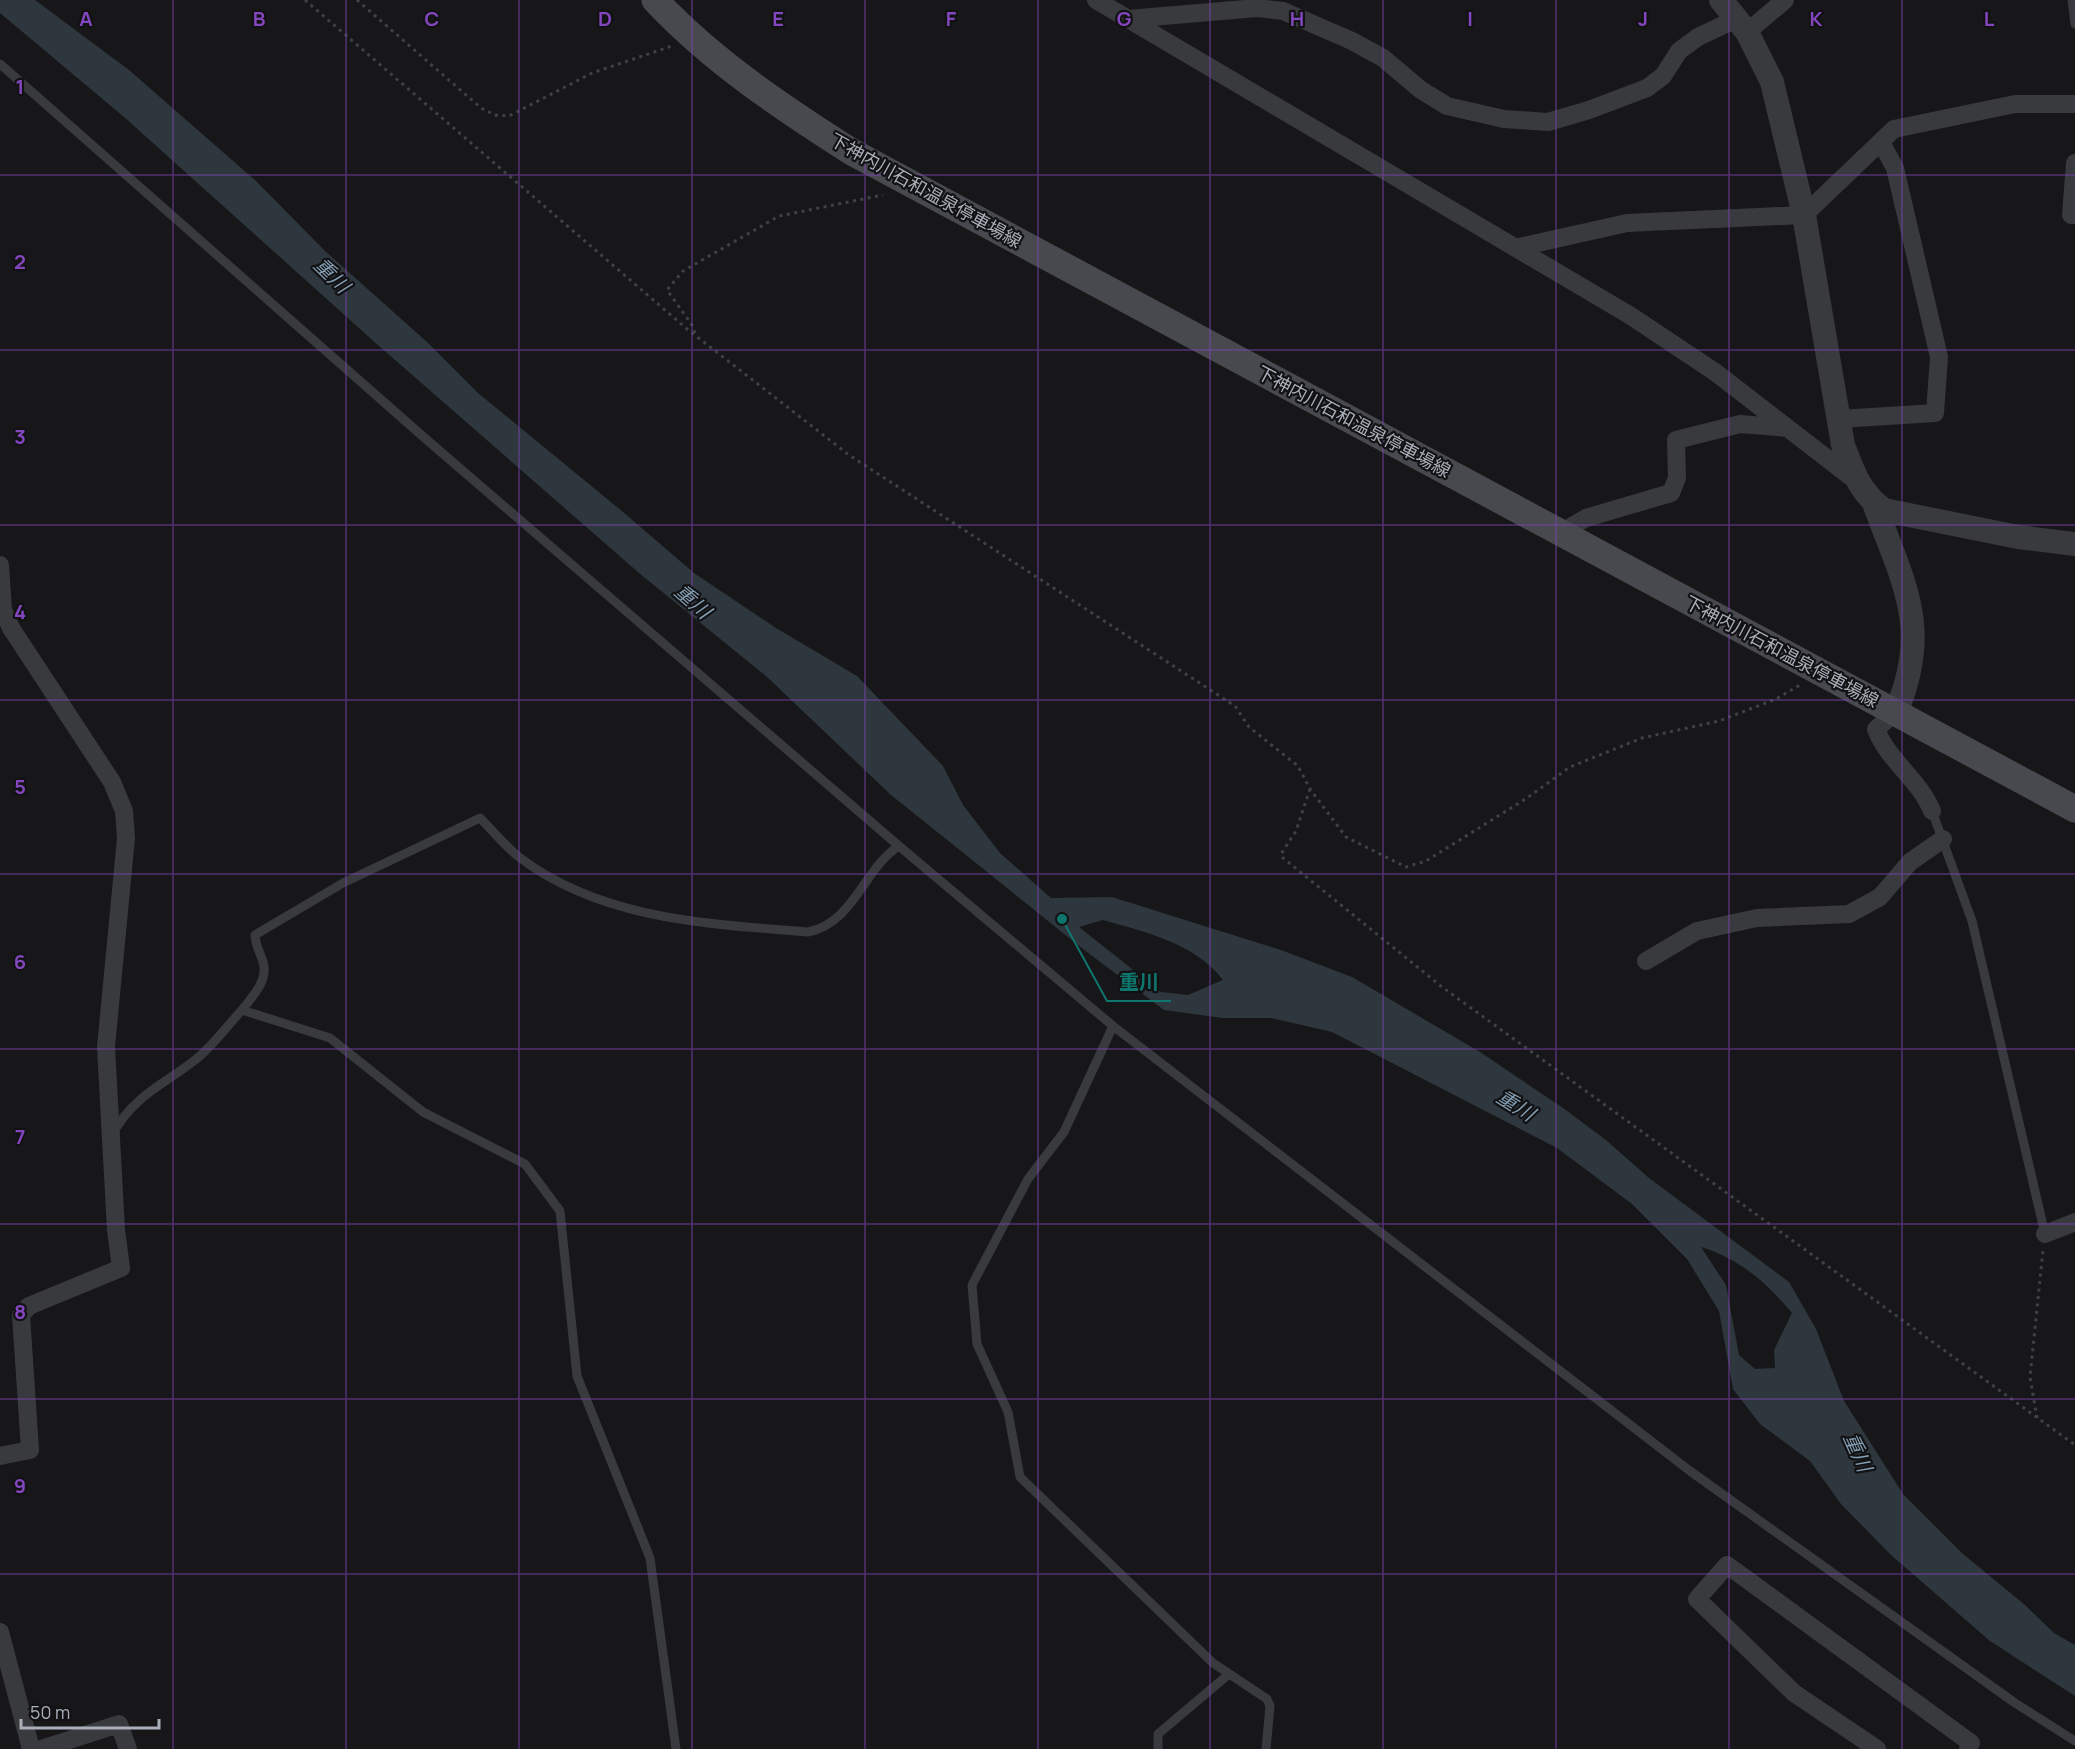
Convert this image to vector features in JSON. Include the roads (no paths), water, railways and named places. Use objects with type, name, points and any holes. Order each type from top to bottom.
[{"type":"main road","name":"下神内川石和温泉停車場線","points":[[655,0],[689,32],[780,106],[852,152],[2075,808]]},
{"type":"street","points":[[1096,0],[1631,316],[1715,372],[1855,480],[1874,503],[1884,510],[2041,541],[2075,544]]},
{"type":"street","points":[[1721,0],[1742,26],[1772,82],[1804,215],[1844,445],[1855,480]]},
{"type":"street","points":[[1128,19],[1257,8],[1283,11],[1352,41],[1383,58],[1421,90],[1447,106],[1504,119],[1548,122],[1589,110],[1647,88],[1663,76],[1679,51],[1698,36],[1742,26],[1785,0]]},
{"type":"street","points":[[1515,248],[1627,224],[1804,215],[1894,129],[2015,104],[2075,104]]},
{"type":"street","points":[[1839,419],[1935,413],[1937,400],[1939,357],[1932,320],[1895,168],[1881,142]]},
{"type":"street","points":[[2075,163],[2071,215],[2075,215]]},
{"type":"street","points":[[1563,532],[1586,518],[1671,493],[1677,478],[1676,440],[1740,424],[1788,428]]},
{"type":"street","points":[[1874,503],[1904,581],[1914,629],[1908,682],[1896,712],[1876,729],[1882,745],[1926,798],[1932,811]]},
{"type":"street","points":[[0,565],[3,610],[11,628],[112,782],[124,812],[126,838],[106,1047],[116,1230],[121,1268],[29,1306],[21,1315],[30,1450],[0,1456]]},
{"type":"street","points":[[1646,961],[1697,931],[1756,918],[1849,914],[1880,897],[1910,862],[1944,839]]},
{"type":"street","points":[[2045,1234],[2075,1222]]},
{"type":"street","points":[[1877,1749],[1794,1693],[1698,1599],[1726,1565],[1971,1743],[1968,1749]]},
{"type":"street","points":[[0,1632],[31,1749]]},
{"type":"street","points":[[41,1749],[119,1724],[128,1749]]},
{"type":"lane","points":[[2072,0],[2075,24]]},
{"type":"lane","points":[[0,64],[427,440],[899,846],[1113,1026],[1690,1471],[2005,1697],[2075,1741]]},
{"type":"lane","points":[[1932,811],[1972,921],[2045,1234]]},
{"type":"lane","points":[[112,1135],[122,1117],[147,1092],[196,1059],[258,990],[264,968],[255,943],[255,935],[343,883],[480,818],[519,857],[580,893],[641,912],[722,925],[808,932],[821,929],[836,918],[860,893],[889,852],[899,846]]},
{"type":"lane","points":[[242,1010],[330,1038],[423,1112],[525,1164],[560,1211],[577,1376],[650,1558],[676,1749]]},
{"type":"lane","points":[[1113,1026],[1064,1132],[1029,1179],[972,1285],[977,1344],[1008,1412],[1020,1477],[1213,1663],[1267,1699],[1270,1706],[1266,1749]]},
{"type":"lane","points":[[1158,1749],[1158,1734],[1229,1674]]},
{"type":"water","points":[[0,0],[35,0],[129,70],[256,181],[325,251],[427,342],[478,393],[694,573],[776,628],[857,676],[943,766],[963,805],[1000,853],[1051,898],[1112,897],[1281,950],[1352,977],[1480,1052],[1563,1108],[1606,1140],[1649,1178],[1789,1282],[1816,1329],[1844,1401],[1903,1494],[1963,1554],[2025,1605],[2054,1633],[2075,1645],[2075,1696],[1990,1641],[1891,1555],[1841,1504],[1810,1461],[1760,1424],[1733,1389],[1719,1311],[1687,1259],[1632,1204],[1557,1148],[1332,1032],[1271,1018],[1223,1018],[1164,1010],[1083,949],[891,795],[766,676],[639,573],[379,346],[124,117],[0,13]],"holes":[[[1103,920],[1152,935],[1184,948],[1212,967],[1223,980],[1188,995],[1161,992],[1079,927]],[[1701,1247],[1740,1265],[1772,1291],[1792,1313],[1774,1350],[1775,1368],[1755,1369],[1739,1355],[1726,1285]]]},
{"type":"place","name":"重川","points":[[1062,919]]}]
